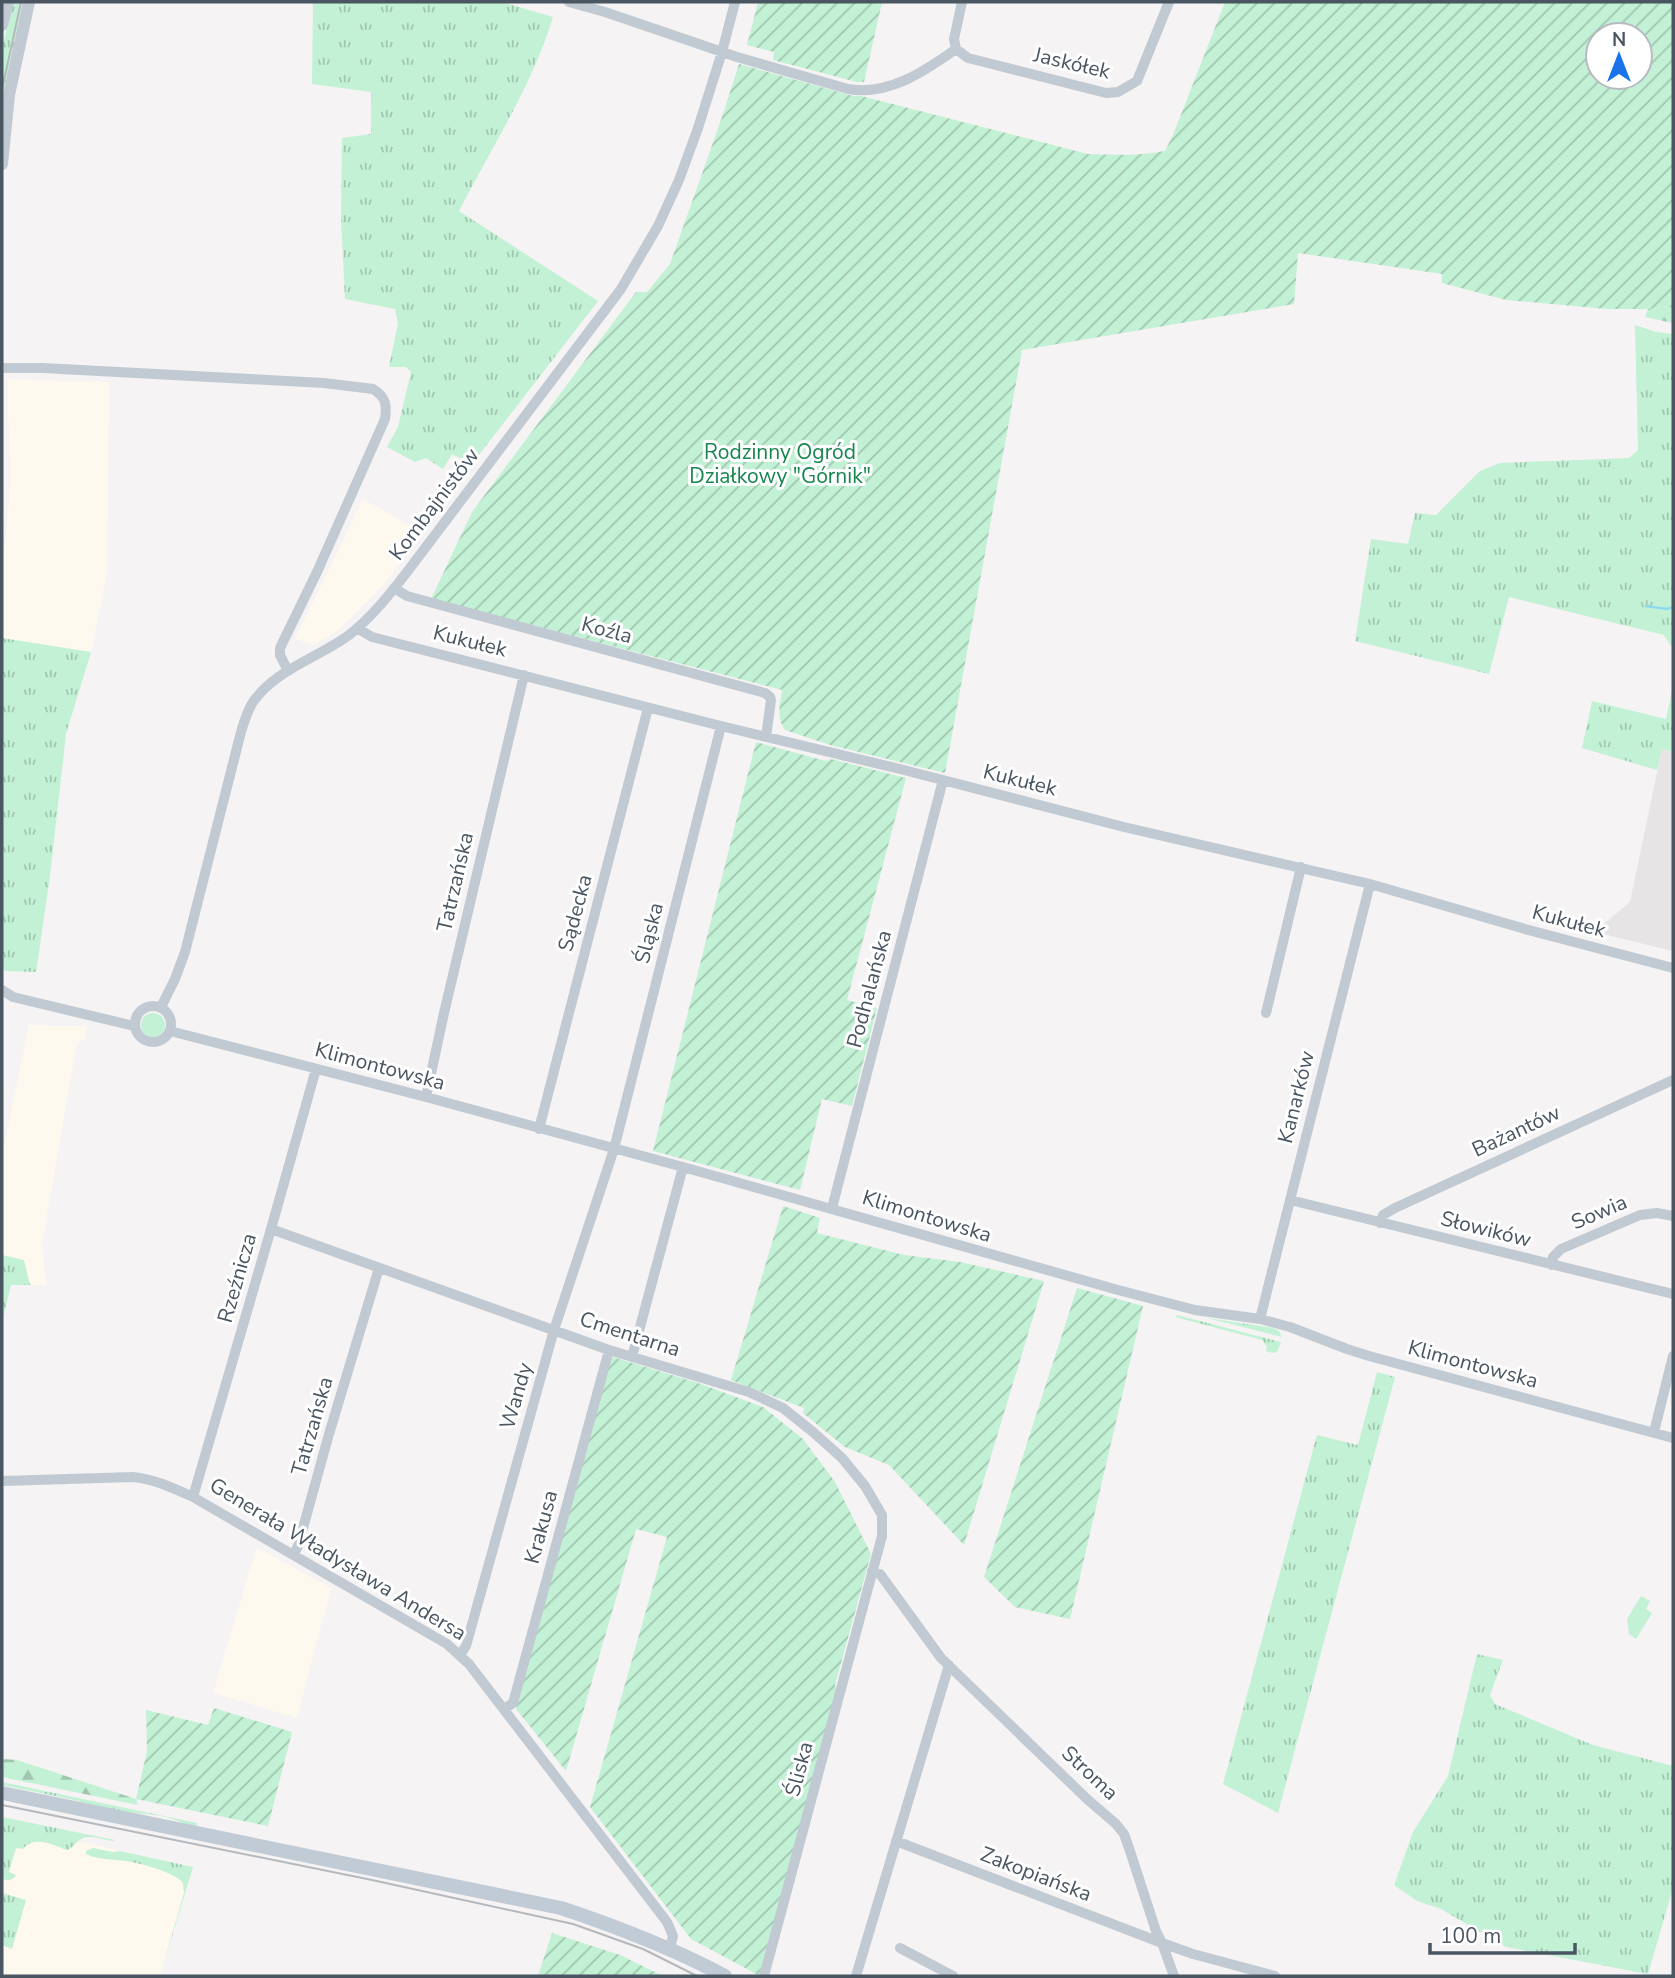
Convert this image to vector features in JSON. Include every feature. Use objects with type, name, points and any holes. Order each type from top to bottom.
[{"type":"main road","points":[[2,1793],[561,1908],[670,1948],[725,1976]]},
{"type":"street","points":[[2,25],[8,2]]},
{"type":"street","points":[[2,164],[9,95],[29,2]]},
{"type":"street","points":[[569,2],[722,52],[848,89],[862,90],[902,82],[956,49],[954,39],[962,2]]},
{"type":"street","name":"Kombajnistów","points":[[161,1007],[185,952],[246,718],[258,696],[275,679],[333,646],[372,615],[626,281],[658,226],[679,180],[722,52],[735,2]]},
{"type":"street","name":"Jaskółek","points":[[956,49],[968,58],[1106,93],[1118,92],[1137,81],[1169,2]]},
{"type":"street","points":[[2,368],[324,383],[373,389],[379,393],[386,403],[385,419],[280,648],[280,655],[288,671]]},
{"type":"street","name":"Koźla","points":[[394,588],[408,596],[765,693],[771,701],[766,737]]},
{"type":"street","name":"Kukułek","points":[[357,628],[372,637],[648,708],[1124,827],[1370,884],[1673,968]]},
{"type":"street","name":"Tatrzańska","points":[[426,1097],[524,675]]},
{"type":"street","name":"Sądecka","points":[[539,1129],[648,708]]},
{"type":"street","name":"Śląska","points":[[614,1149],[721,726]]},
{"type":"street","name":"Podhalańska","points":[[832,1208],[943,780]]},
{"type":"street","points":[[1266,1013],[1301,867]]},
{"type":"street","name":"Kanarków","points":[[1260,1319],[1370,884]]},
{"type":"street","points":[[2,990],[13,997]]},
{"type":"street","points":[[2,998],[13,997],[134,1026]]},
{"type":"street","points":[[151,1005],[161,1007],[170,1017],[170,1031],[163,1039],[148,1042],[139,1036],[134,1026],[136,1016],[151,1005]]},
{"type":"street","name":"Klimontowska","points":[[170,1031],[683,1167],[1155,1300],[1195,1310],[1260,1319],[1309,1333],[1350,1350],[1673,1438]]},
{"type":"street","name":"Rzeźnicza","points":[[193,1497],[316,1069]]},
{"type":"street","name":"Bażantów","points":[[1380,1223],[1383,1215],[1395,1208],[1673,1080]]},
{"type":"street","name":"Wandy","points":[[460,1655],[466,1646],[554,1330],[614,1149]]},
{"type":"street","points":[[632,1357],[683,1167]]},
{"type":"street","name":"Słowików","points":[[1290,1200],[1673,1294]]},
{"type":"street","name":"Sowia","points":[[1551,1265],[1553,1257],[1562,1249],[1640,1215],[1657,1213],[1673,1216]]},
{"type":"street","name":"Cmentarna","points":[[271,1229],[610,1350],[749,1392],[783,1408],[844,1460],[865,1486],[882,1515],[882,1536],[872,1571]]},
{"type":"street","name":"Tatrzańska","points":[[294,1554],[379,1268]]},
{"type":"street","name":"Krakusa","points":[[504,1709],[513,1703],[610,1350]]},
{"type":"street","points":[[1654,1432],[1673,1356]]},
{"type":"street","name":"Generała Władysława Andersa","points":[[2,1481],[147,1478],[193,1497],[447,1644],[469,1664],[667,1922],[673,1936],[670,1948]]},
{"type":"street","name":"Stroma","points":[[872,1571],[880,1574],[942,1658],[1124,1834],[1174,1976]]},
{"type":"street","name":"Śliska","points":[[764,1976],[872,1571]]},
{"type":"street","points":[[856,1976],[949,1665]]},
{"type":"street","name":"Zakopiańska","points":[[896,1841],[1162,1943]]},
{"type":"street","points":[[1162,1943],[1275,1976]]},
{"type":"street","points":[[900,1948],[941,1973],[953,1976]]},
{"type":"shaded area","points":[[8,379],[109,382],[107,572],[91,652],[2,638],[2,558],[11,478]]},
{"type":"shaded area","points":[[363,499],[422,533],[382,587],[338,631],[313,645],[295,639]]},
{"type":"shaded area","points":[[1662,749],[1673,752],[1673,951],[1594,932],[1630,902]]},
{"type":"shaded area","points":[[29,1024],[87,1026],[84,1040],[77,1043],[42,1244],[46,1285],[30,1285],[24,1261],[2,1255],[2,1155]]},
{"type":"shaded area","points":[[256,1549],[331,1588],[297,1718],[213,1693]]},
{"type":"shaded area","points":[[2,1822],[193,1867],[160,1976],[2,1976]]},
{"type":"green space","points":[[13,2],[24,2],[2,106],[2,49]]},
{"type":"green space","points":[[313,2],[502,2],[553,17],[523,92],[459,211],[598,301],[472,464],[452,454],[443,469],[426,458],[415,462],[387,447],[398,427],[411,372],[406,367],[389,367],[398,323],[395,309],[345,299],[341,218],[342,138],[371,134],[371,92],[312,84]]},
{"type":"green space","points":[[758,2],[882,2],[864,82],[773,60],[774,52],[747,45]]},
{"type":"green space","name":"Rodzinny Ogród Działkowy \"Górnik\"","points":[[1225,2],[1673,2],[1673,307],[1607,309],[1506,300],[1442,283],[1442,274],[1298,253],[1294,304],[1022,350],[945,773],[830,745],[785,730],[780,716],[782,690],[431,599],[472,512],[636,292],[647,292],[670,264],[739,64],[853,96],[1088,154],[1117,155],[1165,151]]},
{"type":"green space","points":[[1673,307],[1673,323],[1645,317],[1648,309]]},
{"type":"green space","points":[[1635,325],[1673,334],[1673,649],[1664,635],[1509,597],[1489,674],[1355,641],[1371,539],[1408,544],[1415,513],[1436,515],[1480,471],[1500,463],[1629,458],[1638,450]]},
{"type":"green space","points":[[2,638],[91,652],[66,734],[36,972],[5,971],[2,967]]},
{"type":"green space","points":[[1673,687],[1673,752],[1662,749],[1657,770],[1582,748],[1592,701],[1666,719]]},
{"type":"green space","points":[[756,742],[826,761],[831,759],[906,778],[847,1000],[877,1008],[852,1106],[822,1099],[800,1190],[653,1151]]},
{"type":"green space","points":[[153,1013],[162,1016],[165,1025],[162,1034],[153,1037],[144,1034],[141,1025],[144,1016]]},
{"type":"green space","points":[[783,1206],[820,1218],[817,1233],[904,1255],[960,1262],[1044,1281],[964,1545],[889,1465],[845,1447],[803,1413],[804,1408],[731,1380]]},
{"type":"green space","points":[[2,1255],[24,1260],[30,1285],[11,1285],[2,1322]]},
{"type":"green space","points":[[1077,1288],[1143,1306],[1070,1619],[1015,1607],[984,1577]]},
{"type":"green space","points":[[1177,1315],[1281,1342],[1277,1352],[1273,1353],[1266,1351],[1267,1347],[1262,1340],[1175,1317]]},
{"type":"green space","points":[[1207,1318],[1273,1328],[1279,1331],[1282,1337]]},
{"type":"green space","points":[[613,1357],[698,1383],[763,1407],[803,1439],[835,1482],[871,1554],[835,1685],[837,1693],[760,1976],[691,1939],[590,1807],[667,1537],[636,1529],[566,1771],[516,1709],[561,1535],[609,1361]]},
{"type":"green space","points":[[1377,1372],[1395,1377],[1278,1813],[1223,1784],[1317,1435],[1358,1445]]},
{"type":"green space","points":[[1641,1596],[1650,1601],[1646,1609],[1652,1613],[1636,1639],[1629,1634],[1627,1619]]},
{"type":"green space","points":[[1477,1654],[1503,1660],[1490,1695],[1495,1704],[1593,1745],[1673,1766],[1673,1888],[1648,1974],[1506,1947],[1441,1909],[1417,1901],[1394,1885],[1413,1832],[1448,1776]]},
{"type":"green space","points":[[214,1708],[292,1732],[268,1826],[136,1799],[147,1751],[146,1710],[208,1725]]},
{"type":"green space","points":[[2,1759],[17,1760],[136,1799],[138,1805],[2,1777]]},
{"type":"green space","points":[[2,1782],[197,1823],[196,1827],[154,1815],[128,1815],[70,1799],[2,1785]]},
{"type":"green space","points":[[2,1817],[115,1840],[85,1838],[67,1850],[38,1842],[23,1849],[16,1848],[9,1872],[16,1875],[6,1880],[2,1879]]},
{"type":"green space","points":[[93,1848],[193,1867],[160,1976],[184,1893],[183,1883],[173,1875],[147,1866],[86,1854],[86,1851]]},
{"type":"green space","points":[[2,1893],[26,1900],[12,1949],[2,1945]]},
{"type":"green space","points":[[552,1933],[620,1955],[663,1976],[538,1976]]},
{"type":"waterway","points":[[1646,606],[1667,609],[1673,607]]},
{"type":"tram line","points":[[2,90],[21,2]]},
{"type":"tram line","points":[[2,1805],[573,1924],[643,1949],[697,1976]]}]
